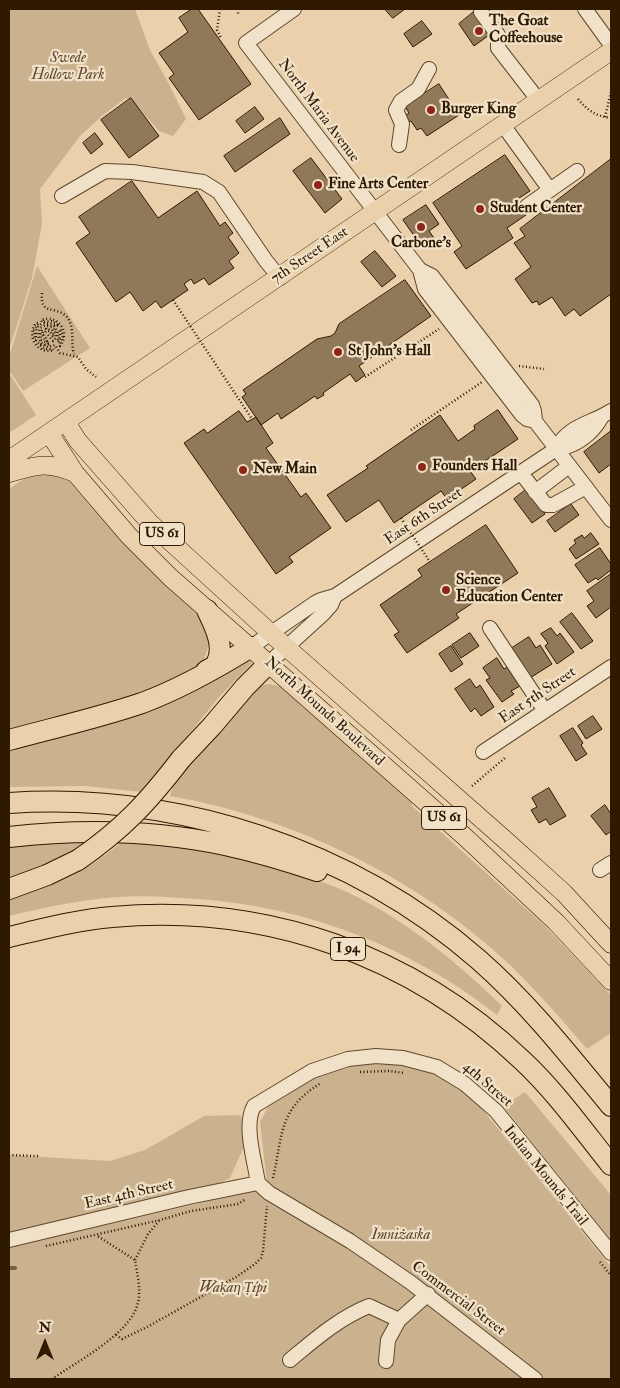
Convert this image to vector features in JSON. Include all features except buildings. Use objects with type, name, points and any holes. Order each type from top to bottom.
[{"type":"highway","points":[[197,678],[216,664],[219,652],[217,632],[207,610]]},
{"type":"highway","points":[[9,740],[122,710],[151,699],[197,678],[251,648]]},
{"type":"highway","points":[[9,889],[47,875],[78,860],[109,838],[151,797],[181,759],[212,726],[244,687],[269,663]]},
{"type":"highway","points":[[9,804],[47,802],[110,805],[147,809],[198,819],[290,847],[344,871],[402,904],[459,944],[509,988],[550,1031],[611,1106]]},
{"type":"highway","points":[[9,837],[103,832],[170,836],[255,852],[374,888]]},
{"type":"highway","name":"I 94","points":[[9,937],[61,925],[111,917],[194,915],[278,927],[306,934],[359,953],[411,978],[434,992],[459,1008],[503,1043],[542,1080],[611,1165]]},
{"type":"main road","name":"7th Street East","points":[[9,460],[280,278],[611,51]]},
{"type":"main road","name":"North Mounds Boulevard","points":[[66,422],[78,441],[150,523],[286,647],[503,838],[564,894],[611,944]]},
{"type":"main road","name":"North Mounds Boulevard","points":[[49,433],[76,473],[129,536],[170,577],[464,836],[549,915],[611,981]]},
{"type":"main road","points":[[9,472],[45,464],[76,473]]},
{"type":"street","name":"North Maria Avenue","points":[[294,9],[246,43],[420,270],[432,276],[497,359],[532,405],[535,421],[611,520]]},
{"type":"street","points":[[585,9],[611,45]]},
{"type":"street","points":[[481,12],[498,35],[498,48],[539,101]]},
{"type":"street","points":[[399,145],[402,124],[396,110],[401,101],[418,89],[429,69]]},
{"type":"street","points":[[503,126],[550,190]]},
{"type":"street","points":[[62,196],[105,171],[132,172],[203,182],[219,192],[266,261],[280,278]]},
{"type":"street","points":[[527,206],[577,171]]},
{"type":"street","name":"East 6th Street","points":[[251,648],[321,600],[335,596],[556,449],[561,440],[571,431],[585,422],[606,414]]},
{"type":"street","points":[[536,492],[569,466]]},
{"type":"street","points":[[521,472],[546,505],[554,505],[586,487]]},
{"type":"street","name":"East 6th Street","points":[[269,663],[327,610],[335,596]]},
{"type":"street","points":[[490,628],[545,711]]},
{"type":"street","name":"East 5th Street","points":[[483,752],[611,667]]},
{"type":"street","name":"4th Street","points":[[258,1183],[249,1114],[254,1106],[302,1076],[334,1062],[362,1057],[403,1058],[428,1064],[452,1075],[466,1084],[496,1111],[611,1253]]},
{"type":"street","name":"Commercial Street","points":[[258,1183],[269,1193],[350,1242],[428,1294],[535,1379]]},
{"type":"street","name":"East 4th Street","points":[[9,1240],[189,1197],[258,1183]]},
{"type":"street","points":[[386,1361],[388,1340],[399,1320],[428,1294]]},
{"type":"street","points":[[290,1360],[314,1340],[349,1316],[369,1306],[399,1320]]},
{"type":"path","points":[[220,9],[217,30],[221,38]]},
{"type":"path","points":[[238,9],[238,15]]},
{"type":"path","points":[[605,117],[611,92]]},
{"type":"path","points":[[578,99],[595,115],[611,118]]},
{"type":"path","points":[[42,292],[44,307],[48,310],[58,311],[70,323],[72,346],[75,355],[81,360],[86,369],[96,377]]},
{"type":"path","points":[[173,300],[252,419]]},
{"type":"path","points":[[48,335],[53,341],[56,338],[56,331],[47,326],[46,328],[54,332],[54,336],[50,331],[46,331],[44,335],[47,341],[44,340],[42,330],[41,340],[50,344],[45,345],[41,342],[38,336],[40,328],[46,325],[54,326],[58,333],[58,342],[60,330],[62,329],[60,346],[64,341],[65,334],[61,324],[52,319],[41,320],[42,322],[53,321],[59,326],[49,322],[41,325],[36,331],[35,340],[34,333],[38,323],[32,331],[32,338],[39,348],[49,352],[54,350],[44,349],[38,343],[48,347],[55,345],[60,353],[75,355]]},
{"type":"path","points":[[366,377],[442,326]]},
{"type":"path","points":[[513,366],[544,369]]},
{"type":"path","points":[[411,430],[484,381]]},
{"type":"path","points":[[401,518],[430,562]]},
{"type":"path","points":[[472,786],[506,758]]},
{"type":"path","points":[[357,1073],[371,1071],[406,1073]]},
{"type":"path","points":[[116,1335],[122,1339],[149,1326],[211,1292],[255,1264],[261,1258],[269,1193],[279,1140],[288,1114],[307,1092],[328,1080]]},
{"type":"path","points":[[9,1154],[38,1156]]},
{"type":"path","points":[[38,1248],[191,1211],[238,1204],[247,1198],[269,1193]]},
{"type":"path","points":[[52,1379],[116,1335],[128,1324],[137,1306],[139,1289],[135,1260],[148,1234],[160,1220]]},
{"type":"path","points":[[96,1235],[135,1260]]},
{"type":"path","points":[[599,1261],[611,1276]]},
{"type":"green space","name":"Swede Hollow Park","points":[[9,9],[135,9],[150,50],[186,119],[173,136],[159,131],[137,106],[126,98],[103,115],[80,136],[40,189],[42,224],[32,278],[9,350]]},
{"type":"green space","points":[[37,266],[90,348],[23,391],[9,370],[9,357]]},
{"type":"green space","points":[[9,373],[36,415],[9,433]]},
{"type":"green space","points":[[43,472],[65,477],[106,524],[204,618],[209,645],[202,664],[154,688],[112,702],[9,729],[9,489],[27,477]]},
{"type":"green space","points":[[247,659],[252,663],[219,697],[142,792],[85,786],[9,787],[9,750],[94,728],[157,708],[195,691]]},
{"type":"green space","points":[[269,684],[280,686],[286,690],[412,801],[412,806],[545,926],[611,995],[611,1033],[587,1049],[550,1006],[510,965],[436,905],[395,879],[352,856],[308,836],[263,819],[217,806],[170,796],[173,786],[196,756],[257,688]]},
{"type":"green space","points":[[125,839],[164,843],[222,853],[278,868],[344,891],[393,918],[432,944],[502,1006],[497,1015],[429,969],[393,950],[356,934],[317,921],[238,903],[127,896],[76,902],[9,916],[9,900],[70,876],[99,859]]},
{"type":"green space","points":[[93,840],[66,857],[9,879],[9,844]]},
{"type":"green space","name":"Imniżaska","points":[[364,1062],[398,1063],[432,1071],[473,1098],[611,1267],[611,1379],[9,1379],[9,1245],[58,1236],[236,1195],[267,1183],[260,1122],[268,1107],[320,1075]]},
{"type":"green space","points":[[525,1092],[611,1195],[611,1240],[503,1106]]},
{"type":"green space","points":[[240,1115],[250,1133],[230,1178],[189,1197],[9,1240],[9,1155],[110,1161],[145,1150],[204,1116]]},
{"type":"waterway","points":[[9,1268],[15,1268]]},
{"type":"place","name":"The Goat Coffeehouse","points":[[479,31]]},
{"type":"place","name":"Burger King","points":[[431,110]]},
{"type":"place","name":"Fine Arts Center","points":[[318,185]]},
{"type":"place","name":"Student Center","points":[[480,209]]},
{"type":"place","name":"Carbone's","points":[[421,227]]},
{"type":"place","name":"St John's Hall","points":[[338,352]]},
{"type":"place","name":"Founders Hall","points":[[422,467]]},
{"type":"place","name":"New Main","points":[[243,470]]},
{"type":"place","name":"Science Education Center","points":[[446,590]]},
{"type":"park label","name":"Waḳaƞ Ṭípi","points":[[233,1289]]}]
